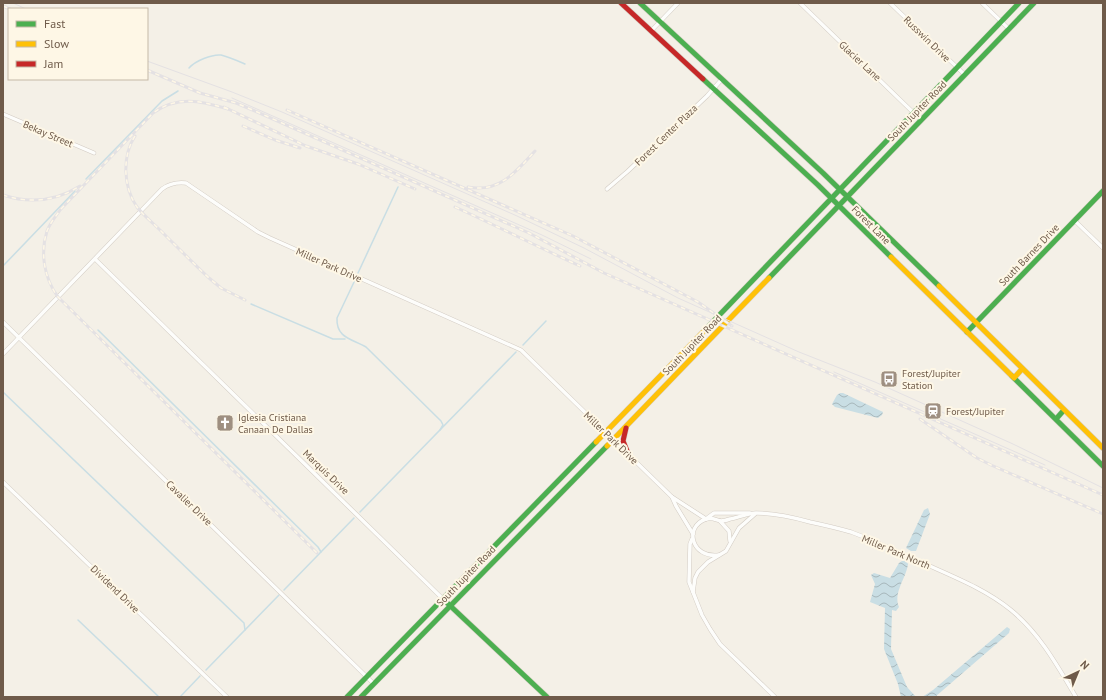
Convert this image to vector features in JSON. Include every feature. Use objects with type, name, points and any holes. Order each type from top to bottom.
[{"type":"main road","name":"Forest Lane","points":[[621,3],[839,205],[1103,466]]},
{"type":"main road","name":"Forest Lane","points":[[640,3],[847,197],[1103,448]]},
{"type":"main road","name":"South Jupiter Road","points":[[347,697],[670,366],[1019,3]]},
{"type":"main road","name":"South Jupiter Road","points":[[361,697],[626,426],[1034,3]]},
{"type":"main road","name":"South Barnes Drive","points":[[967,332],[1103,191]]},
{"type":"main road","points":[[764,268],[772,275]]},
{"type":"main road","points":[[670,366],[677,373]]},
{"type":"main road","points":[[1014,378],[1022,369]]},
{"type":"main road","points":[[1056,419],[1064,410]]},
{"type":"main road","points":[[626,426],[623,441],[629,456]]},
{"type":"main road","points":[[525,515],[532,522]]},
{"type":"main road","name":"Marquis Drive","points":[[443,599],[547,697]]},
{"type":"street","points":[[651,31],[678,3]]},
{"type":"street","name":"Glacier Lane","points":[[800,3],[921,120]]},
{"type":"street","name":"Russwin Drive","points":[[890,3],[964,75]]},
{"type":"street","points":[[982,3],[1009,29]]},
{"type":"street","name":"Forest Center Plaza","points":[[607,190],[714,89],[722,79]]},
{"type":"street","name":"Bekay Street","points":[[3,114],[94,153]]},
{"type":"street","name":"Miller Park Drive","points":[[3,354],[162,189],[169,184],[178,182],[186,183],[258,232],[270,238],[521,350],[672,497]]},
{"type":"street","points":[[1074,220],[1103,248]]},
{"type":"street","name":"Marquis Drive","points":[[95,259],[443,599]]},
{"type":"street","name":"Cavalier Drive","points":[[3,322],[374,684]]},
{"type":"street","name":"Dividend Drive","points":[[3,482],[227,697]]},
{"type":"street","points":[[672,497],[693,536],[695,546],[702,553],[712,556],[719,555]]},
{"type":"street","name":"Miller Park North","points":[[672,497],[706,519],[715,519],[720,521],[755,513],[797,518],[850,532],[892,549],[985,592],[1011,610],[1031,629],[1048,650],[1076,697]]},
{"type":"street","points":[[755,513],[714,513],[699,524],[690,544],[689,582],[702,615],[720,644],[775,697]]},
{"type":"street","points":[[693,593],[695,578],[698,572],[708,562],[726,551],[739,528],[752,518],[755,513]]},
{"type":"street","points":[[720,521],[729,531],[730,544]]},
{"type":"water","points":[[843,393],[883,412],[882,415],[878,418],[835,407],[832,404],[837,395]]},
{"type":"water","points":[[928,508],[930,514],[916,551],[911,551],[906,548],[924,510]]},
{"type":"water","points":[[906,561],[908,564],[899,591],[899,607],[896,611],[892,610],[891,649],[907,687],[916,697],[901,697],[898,684],[884,649],[885,608],[870,602],[875,584],[871,575],[874,573],[890,578],[899,563]]},
{"type":"water","points":[[1007,627],[1010,629],[1009,633],[935,697],[922,697],[933,690]]},
{"type":"waterway","points":[[189,68],[199,61],[217,55],[221,55],[245,64]]},
{"type":"waterway","points":[[86,179],[162,101],[178,91]]},
{"type":"waterway","points":[[358,273],[398,187]]},
{"type":"waterway","points":[[3,266],[75,191]]},
{"type":"waterway","points":[[355,280],[337,318],[339,330],[346,337],[366,347],[441,421],[443,425],[440,430]]},
{"type":"waterway","points":[[251,304],[333,339],[345,339]]},
{"type":"waterway","points":[[523,345],[546,321]]},
{"type":"waterway","points":[[98,330],[318,547],[321,552]]},
{"type":"waterway","points":[[360,512],[516,352]]},
{"type":"waterway","points":[[3,392],[244,623],[245,630]]},
{"type":"waterway","points":[[284,590],[354,518]]},
{"type":"waterway","points":[[206,670],[279,595]]},
{"type":"waterway","points":[[78,620],[159,697]]},
{"type":"waterway","points":[[180,697],[200,676]]},
{"type":"tram line","points":[[13,3],[24,8]]},
{"type":"tram line","points":[[148,61],[282,112],[517,216],[584,248],[678,298],[799,352],[875,382],[1013,444],[1103,488]]},
{"type":"tram line","points":[[232,98],[542,235],[591,259]]},
{"type":"tram line","points":[[834,372],[1045,465]]},
{"type":"railway","points":[[3,6],[8,8]]},
{"type":"railway","points":[[148,70],[200,93],[236,103],[255,111],[529,233],[604,273],[1103,495]]},
{"type":"railway","points":[[228,109],[190,101],[171,104],[162,107],[153,113],[61,209],[51,222],[45,239],[45,265],[49,282],[58,297],[317,553]]},
{"type":"railway","points":[[224,107],[306,146],[358,164],[415,189]]},
{"type":"railway","points":[[287,110],[573,236],[698,302],[732,326]]},
{"type":"railway","points":[[243,126],[275,140],[300,148]]},
{"type":"railway","points":[[135,136],[128,153],[126,172],[129,190],[137,207],[209,278],[221,288],[245,300]]},
{"type":"railway","points":[[468,187],[479,188],[498,184],[514,173],[535,151]]},
{"type":"railway","points":[[3,195],[23,200],[43,200],[62,195],[80,186]]},
{"type":"railway","points":[[455,207],[580,266]]},
{"type":"railway","points":[[920,419],[977,458],[1103,514]]},
{"type":"traffic: fast","points":[[640,3],[823,173],[939,286]]},
{"type":"traffic: fast","points":[[704,331],[1019,3]]},
{"type":"traffic: fast","points":[[769,278],[1034,3]]},
{"type":"traffic: fast","points":[[703,79],[818,185],[891,257]]},
{"type":"traffic: fast","points":[[967,332],[1103,191]]},
{"type":"traffic: fast","points":[[1012,376],[1103,466]]},
{"type":"traffic: fast","points":[[1056,419],[1064,410]]},
{"type":"traffic: fast","points":[[347,697],[596,442]]},
{"type":"traffic: fast","points":[[361,697],[607,446]]},
{"type":"traffic: fast","points":[[443,599],[547,697]]},
{"type":"traffic: slow","points":[[891,257],[1012,376]]},
{"type":"traffic: slow","points":[[607,446],[769,278]]},
{"type":"traffic: slow","points":[[939,286],[1103,448]]},
{"type":"traffic: slow","points":[[596,442],[704,331]]},
{"type":"traffic: slow","points":[[1014,378],[1022,369]]},
{"type":"traffic: jam","points":[[621,3],[703,79]]},
{"type":"traffic: jam","points":[[626,428],[623,441],[629,456]]},
{"type":"place","name":"Forest/Jupiter Station","points":[[889,379]]},
{"type":"place","name":"Forest/Jupiter","points":[[933,411]]},
{"type":"place","name":"Iglesia Cristiana Canaan De Dallas","points":[[225,423]]}]
